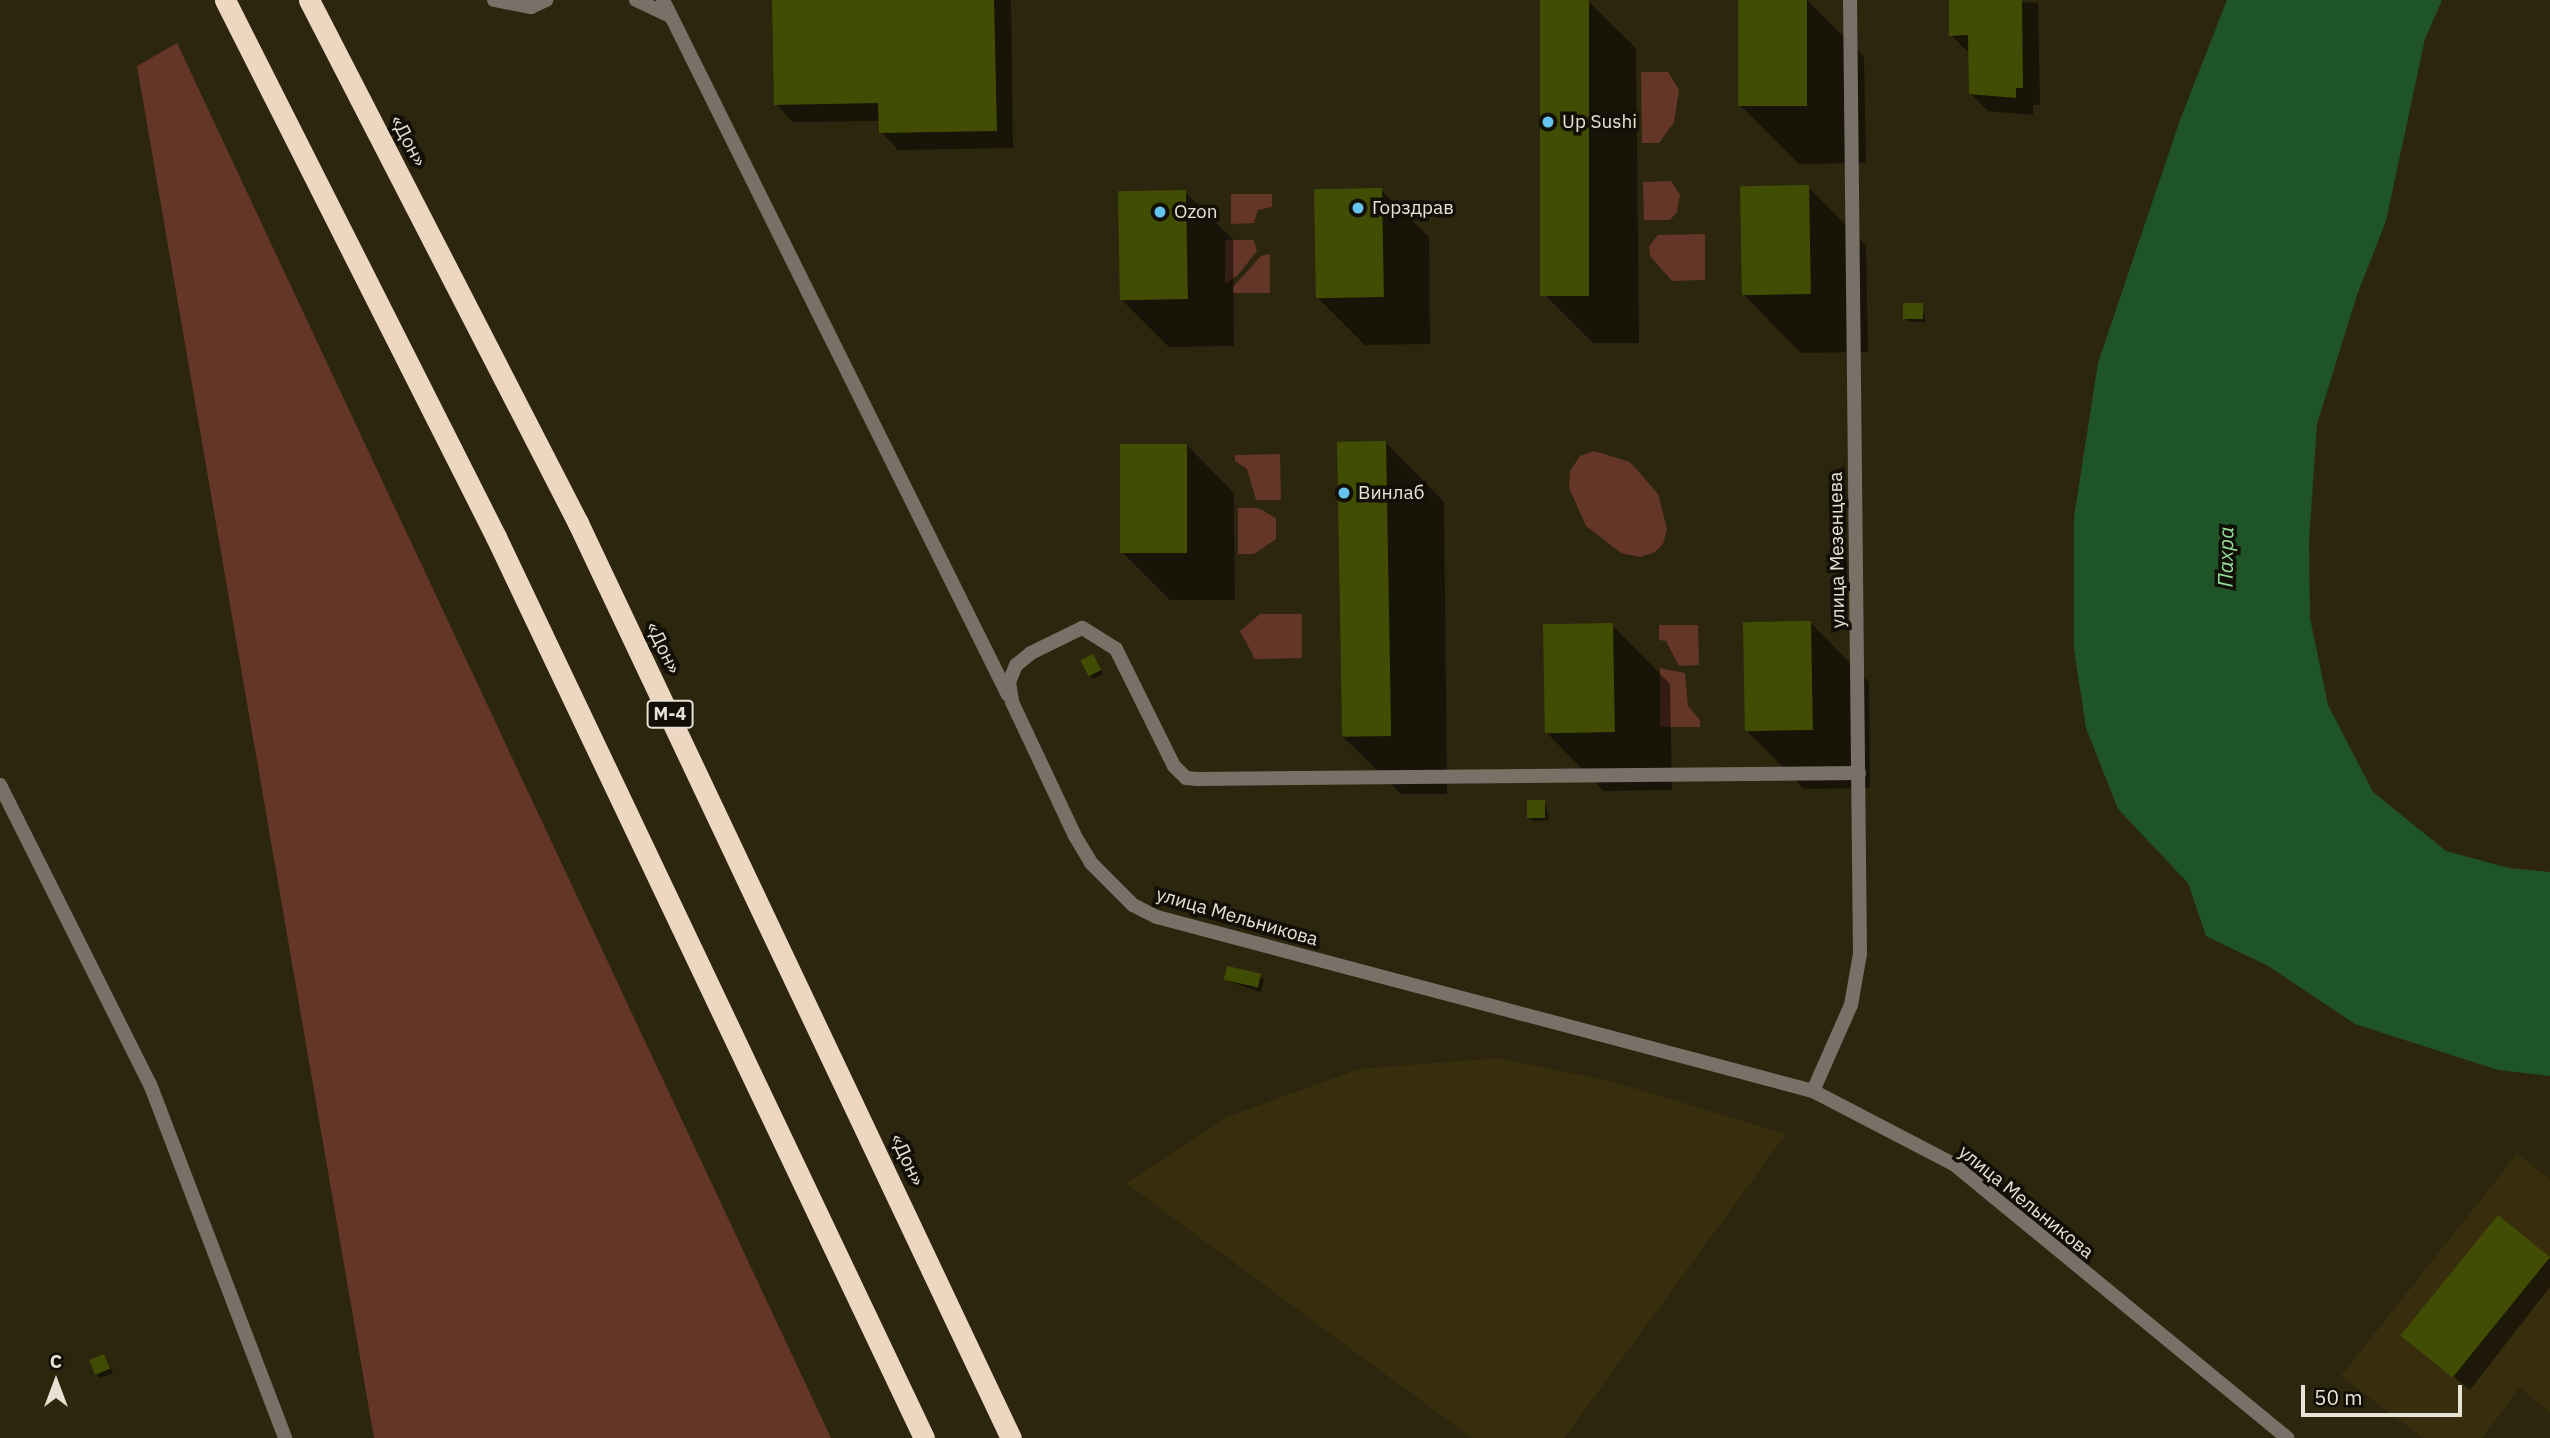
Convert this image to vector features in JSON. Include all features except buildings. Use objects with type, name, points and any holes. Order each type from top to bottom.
[{"type":"highway","points":[[225,0],[496,537],[925,1438]]},
{"type":"highway","name":"«Дон»","points":[[309,0],[578,523],[1011,1438]]},
{"type":"street","points":[[495,0],[531,7],[546,0]]},
{"type":"street","points":[[636,0],[671,16]]},
{"type":"street","name":"улица Мельникова","points":[[663,0],[1091,863],[1133,905],[1157,917],[1813,1091],[1955,1165],[2287,1438]]},
{"type":"street","name":"улица Мезенцева","points":[[1813,1091],[1851,1005],[1856,981],[1858,773],[1850,0]]},
{"type":"street","points":[[1012,702],[1009,682],[1016,665],[1082,628],[1116,649],[1174,766],[1186,778],[1858,773]]},
{"type":"street","points":[[0,785],[150,1084],[285,1438]]},
{"type":"shaded area","points":[[177,43],[831,1438],[374,1438],[137,66]]},
{"type":"shaded area","points":[[1641,72],[1668,72],[1679,90],[1674,122],[1659,143],[1642,143]]},
{"type":"shaded area","points":[[1671,181],[1680,195],[1677,212],[1670,220],[1644,220],[1643,182]]},
{"type":"shaded area","points":[[1231,194],[1272,194],[1272,207],[1258,210],[1254,223],[1231,224]]},
{"type":"shaded area","points":[[1705,234],[1705,280],[1672,281],[1650,256],[1649,246],[1658,235]]},
{"type":"shaded area","points":[[1225,240],[1254,240],[1257,251],[1238,275],[1225,284]]},
{"type":"shaded area","points":[[1270,254],[1270,293],[1233,293],[1233,287],[1261,256]]},
{"type":"shaded area","points":[[1594,451],[1630,462],[1658,494],[1667,529],[1663,544],[1655,552],[1640,557],[1621,553],[1586,526],[1569,488],[1570,471],[1580,456]]},
{"type":"shaded area","points":[[1280,454],[1281,500],[1256,500],[1247,469],[1235,461],[1235,455]]},
{"type":"shaded area","points":[[1238,508],[1258,508],[1276,518],[1276,539],[1254,554],[1238,554]]},
{"type":"shaded area","points":[[1260,614],[1302,614],[1302,658],[1255,659],[1240,631]]},
{"type":"shaded area","points":[[1659,625],[1698,625],[1699,665],[1679,666],[1666,641],[1659,640]]},
{"type":"shaded area","points":[[1660,668],[1685,673],[1688,706],[1700,720],[1700,727],[1660,727]]},
{"type":"shaded area","points":[[1498,1058],[1610,1081],[1786,1134],[1564,1438],[1472,1438],[1126,1183],[1227,1117],[1359,1069]]},
{"type":"shaded area","points":[[2517,1154],[2550,1179],[2550,1413],[2520,1387],[2482,1438],[2423,1438],[2341,1376]]},
{"type":"water","name":"Пахра","points":[[2227,0],[2442,0],[2425,39],[2386,221],[2357,295],[2317,424],[2309,541],[2310,618],[2328,705],[2373,792],[2446,851],[2509,868],[2550,872],[2550,1076],[2498,1070],[2355,1024],[2268,966],[2206,936],[2188,883],[2118,809],[2086,728],[2074,649],[2074,517],[2098,363],[2180,120]]},
{"type":"place","name":"Up Sushi","points":[[1548,122]]},
{"type":"place","name":"Горздрав","points":[[1358,208]]},
{"type":"place","name":"Ozon","points":[[1160,212]]},
{"type":"place","name":"Винлаб","points":[[1344,493]]}]
